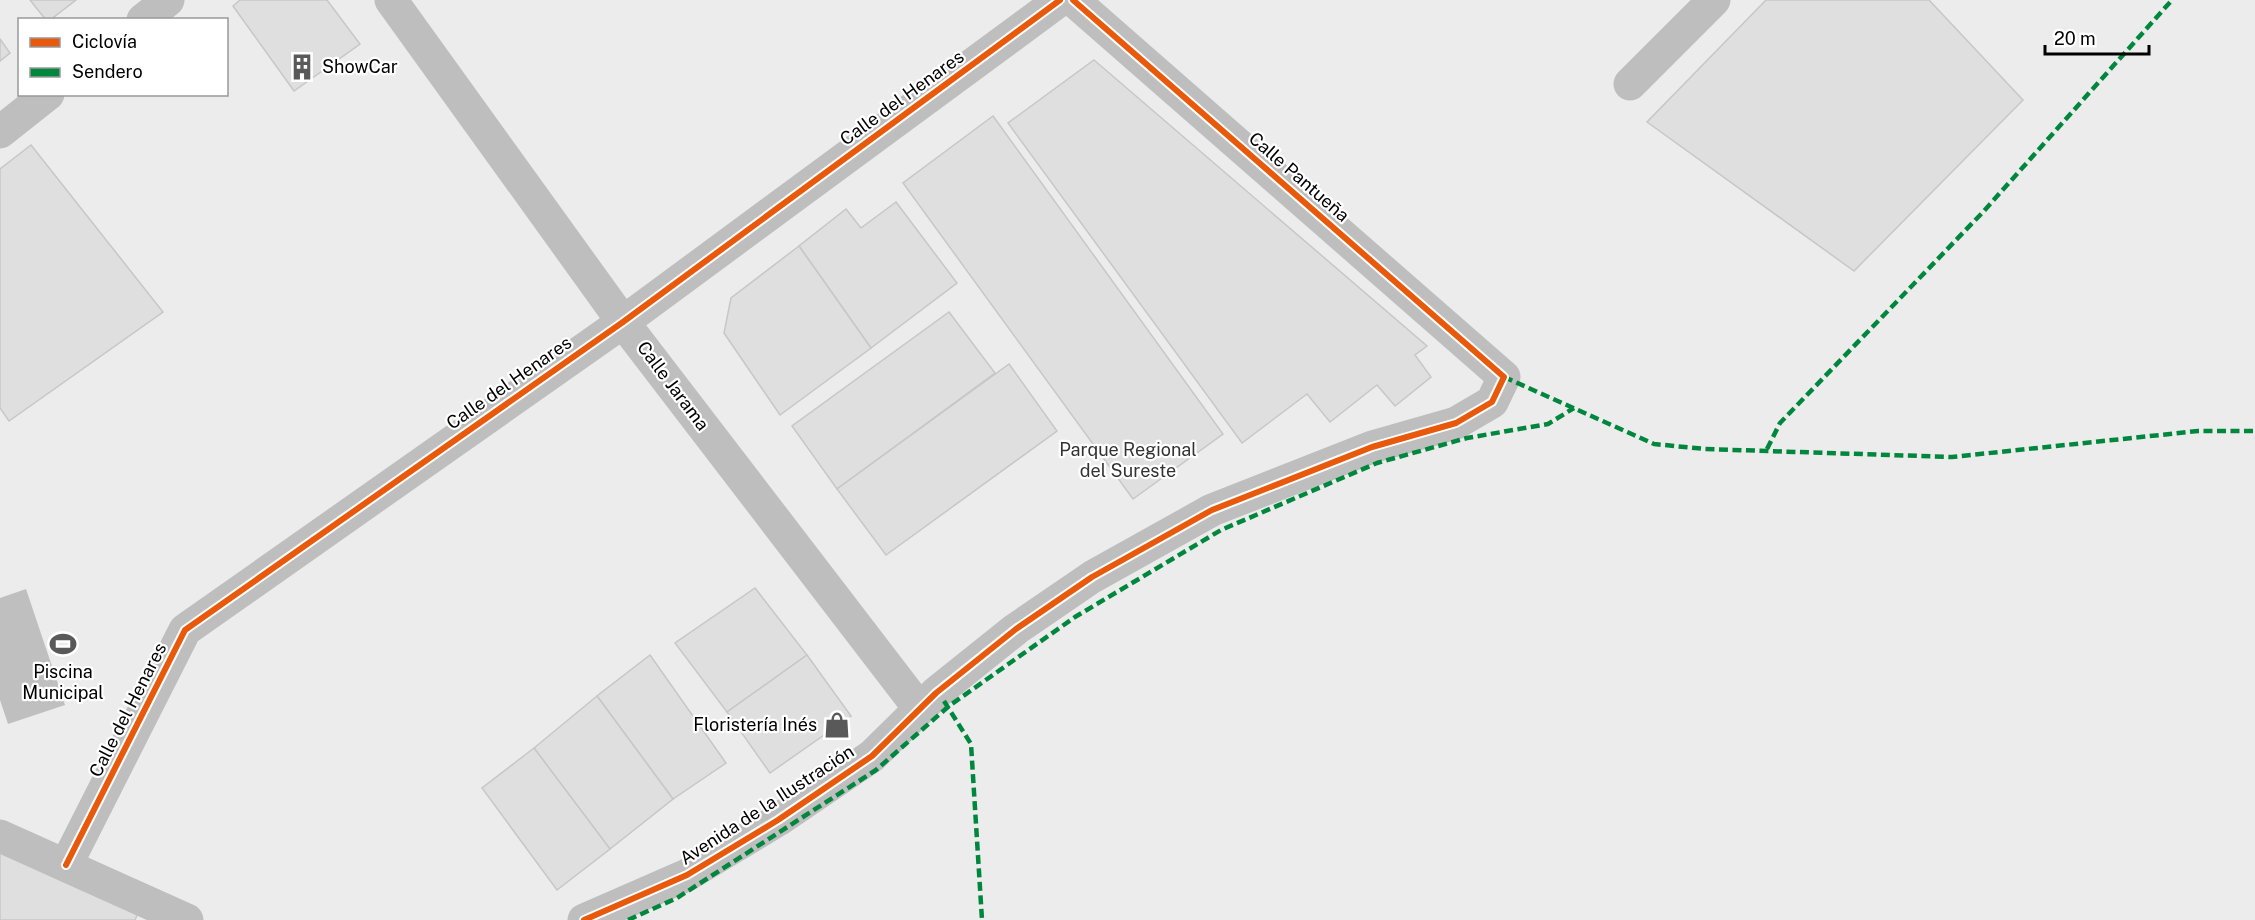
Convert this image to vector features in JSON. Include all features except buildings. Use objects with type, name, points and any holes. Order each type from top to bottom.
[{"type":"street","points":[[146,18],[168,0]]},
{"type":"street","name":"Calle Jarama","points":[[391,0],[623,322],[919,708]]},
{"type":"street","name":"Calle del Henares","points":[[66,865],[185,630],[623,322],[1060,0]]},
{"type":"street","name":"Calle Pantueña","points":[[1073,0],[1504,376]]},
{"type":"street","points":[[1630,84],[1714,0]]},
{"type":"street","points":[[0,132],[45,96]]},
{"type":"street","name":"Avenida de la Ilustración","points":[[584,920],[687,875],[778,820],[872,756],[919,708],[1016,628],[1092,577],[1212,510],[1372,447],[1456,423],[1492,402],[1504,376]]},
{"type":"street","points":[[0,836],[184,919]]},
{"type":"green space","name":"Parque Regional del Sureste","points":[[0,0],[2255,0],[2255,920],[0,920]]},
{"type":"shaded area","points":[[26,589],[65,705],[8,724],[0,700],[0,598]]},
{"type":"marked path","points":[[1767,449],[1780,423],[1983,212],[2172,0]]},
{"type":"marked path","points":[[1504,377],[1654,444],[1705,449],[1952,457],[2198,431],[2255,431]]},
{"type":"marked path","points":[[628,920],[677,898],[876,770],[949,706],[1075,617],[1221,530],[1377,463],[1467,438],[1548,424],[1574,408]]},
{"type":"marked path","points":[[944,701],[971,744],[982,920]]},
{"type":"cycle path","points":[[66,865],[185,630],[623,322],[1060,0]]},
{"type":"cycle path","points":[[584,920],[687,875],[778,820],[872,756],[936,693],[1016,629],[1092,577],[1212,510],[1372,447],[1456,423],[1492,402],[1504,377],[1073,0]]},
{"type":"place","name":"ShowCar","points":[[302,67]]},
{"type":"place","name":"Piscina Municipal","points":[[63,644]]},
{"type":"place","name":"Floristería Inés","points":[[837,725]]}]
